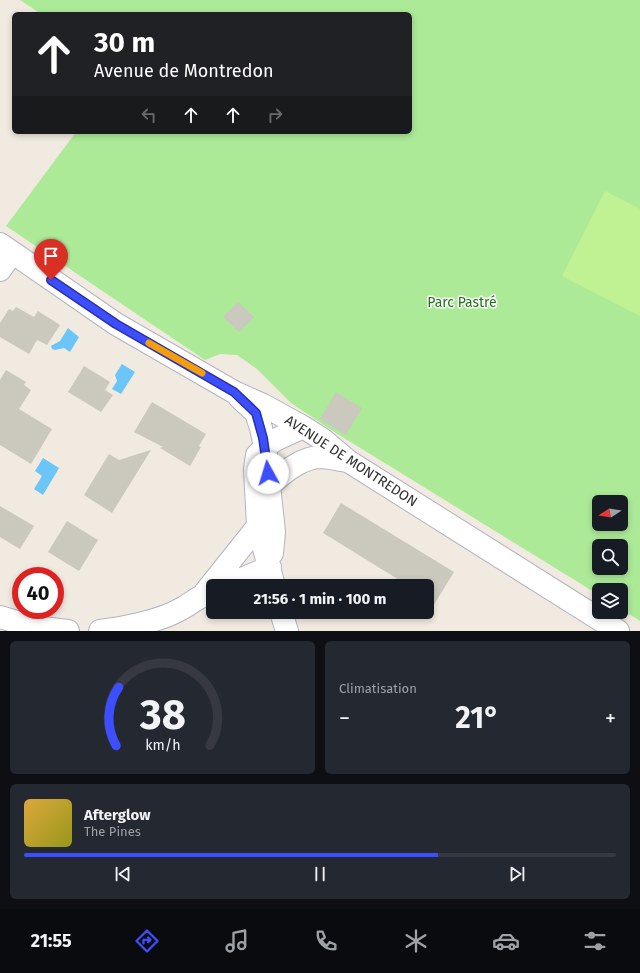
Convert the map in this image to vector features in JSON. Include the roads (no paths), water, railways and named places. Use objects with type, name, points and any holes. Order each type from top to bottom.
[{"type":"street","name":"AVENUE DE MONTREDON","points":[[4,256],[116,324],[234,392],[263,404],[303,427],[322,439],[348,461],[618,631]]},
{"type":"street","points":[[234,392],[256,413],[265,447],[274,532],[272,577]]},
{"type":"street","points":[[272,577],[258,526],[255,469],[257,455],[265,447],[276,440],[303,427]]},
{"type":"street","points":[[269,485],[303,460],[320,457],[348,461]]},
{"type":"street","points":[[218,579],[258,526]]},
{"type":"street","points":[[262,579],[272,577]]},
{"type":"street","points":[[100,631],[136,625],[180,610],[206,594]]},
{"type":"street","points":[[0,617],[34,629],[68,631]]},
{"type":"street","points":[[283,619],[287,631]]},
{"type":"water","points":[[68,328],[79,337],[70,352],[64,348],[55,350],[52,349],[51,346],[60,341]]},
{"type":"water","points":[[122,364],[135,372],[121,394],[112,389],[117,381],[115,375]]},
{"type":"water","points":[[43,458],[59,468],[43,495],[34,489],[42,476],[35,471]]},
{"type":"park label","name":"Parc Pastré","points":[[462,302]]}]
